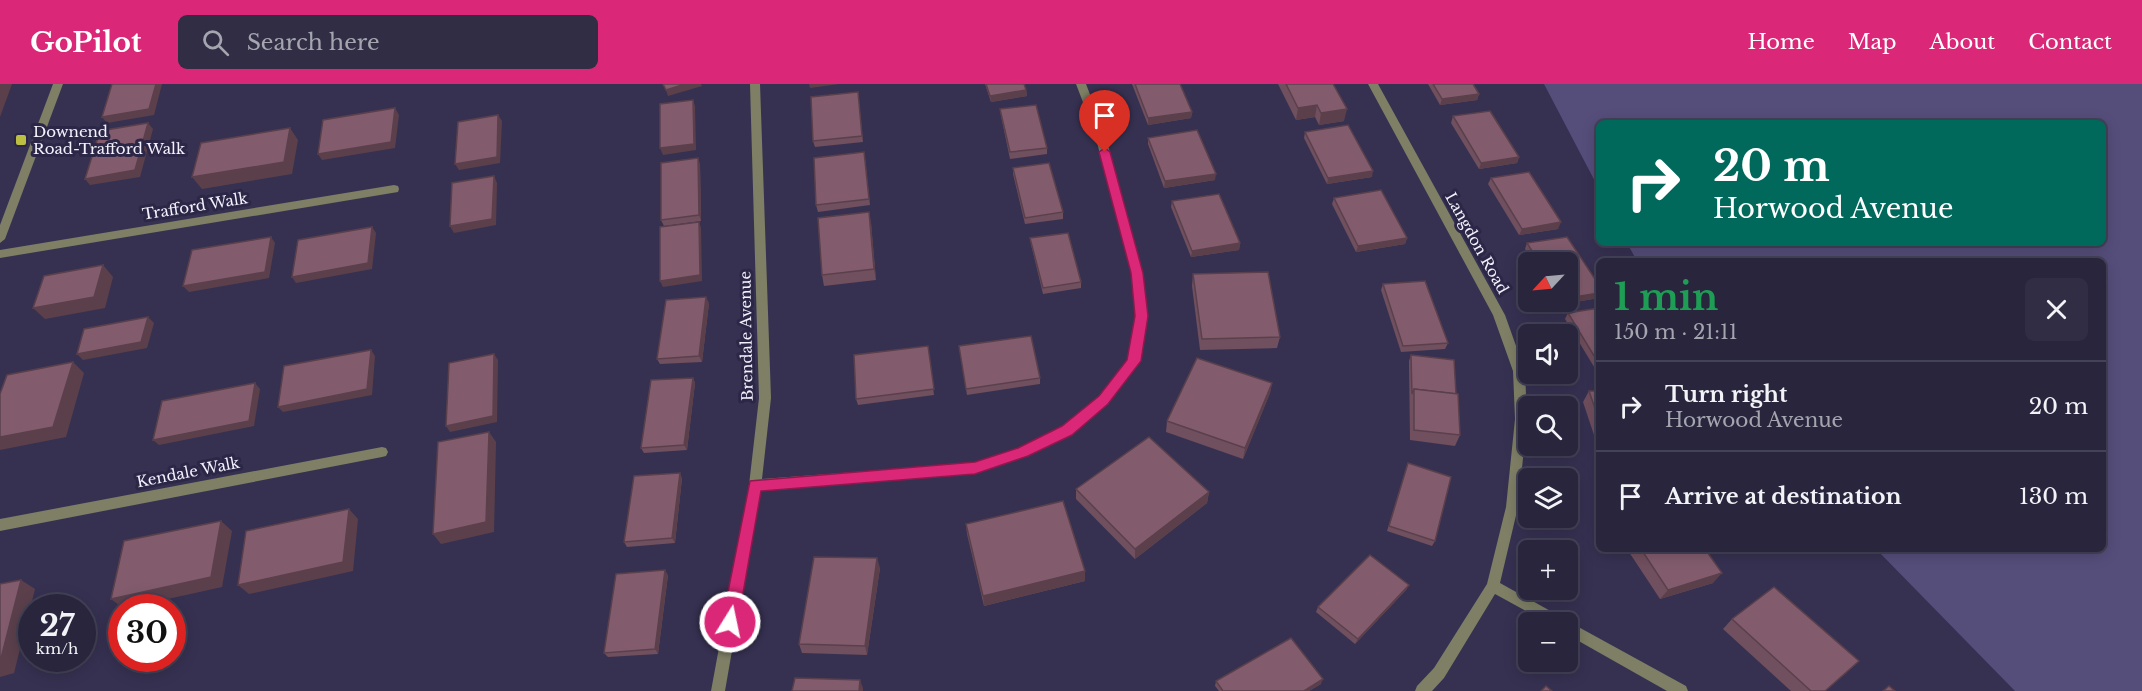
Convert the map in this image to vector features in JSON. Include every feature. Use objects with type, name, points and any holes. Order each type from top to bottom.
[{"type":"street","points":[[0,239],[57,84]]},
{"type":"street","name":"Brendale Avenue","points":[[718,691],[755,485],[765,398],[755,84]]},
{"type":"street","points":[[755,485],[975,468],[1023,452],[1067,430],[1103,400],[1134,361],[1141,316],[1137,273],[1099,131],[1081,84]]},
{"type":"street","name":"Langdon Road","points":[[1373,84],[1499,315],[1519,371],[1521,419],[1512,507],[1493,586],[1439,673],[1422,691]]},
{"type":"street","name":"Trafford Walk","points":[[0,254],[394,189]]},
{"type":"street","name":"Kendale Walk","points":[[0,525],[382,452]]},
{"type":"street","points":[[1493,586],[1540,612]]},
{"type":"street","points":[[1578,634],[1681,691]]},
{"type":"shaded area","points":[[1544,84],[2142,84],[2142,691],[2015,691],[1879,552],[2106,552],[2106,258],[1635,258],[1629,246],[2106,246],[2106,120],[1596,120],[1596,183]]},
{"type":"building","points":[[112,84],[156,84],[149,109],[102,117]]},
{"type":"building","points":[[663,84],[685,84],[666,90]]},
{"type":"building","points":[[986,84],[1024,84],[1026,90],[990,96]]},
{"type":"building","points":[[1135,84],[1180,84],[1192,112],[1148,118]]},
{"type":"building","points":[[1286,84],[1333,84],[1347,109],[1321,113],[1317,105],[1298,108]]},
{"type":"building","points":[[1433,84],[1473,84],[1479,94],[1442,99]]},
{"type":"building","points":[[858,92],[862,136],[813,141],[811,97]]},
{"type":"building","points":[[693,100],[694,144],[660,148],[660,104]]},
{"type":"building","points":[[1036,105],[1047,148],[1010,152],[1000,109]]},
{"type":"building","points":[[395,108],[391,142],[318,154],[323,120]]},
{"type":"building","points":[[1490,111],[1519,157],[1481,163],[1453,116]]},
{"type":"building","points":[[498,115],[497,157],[455,164],[458,122]]},
{"type":"building","points":[[148,123],[135,170],[85,179],[100,131]]},
{"type":"building","points":[[1348,125],[1373,171],[1328,178],[1305,132]]},
{"type":"building","points":[[290,128],[284,162],[192,177],[201,143]]},
{"type":"building","points":[[1197,130],[1216,174],[1165,181],[1148,138]]},
{"type":"building","points":[[864,152],[869,199],[816,205],[814,158]]},
{"type":"building","points":[[698,158],[699,215],[661,220],[661,163]]},
{"type":"building","points":[[1049,163],[1063,212],[1025,218],[1013,168]]},
{"type":"building","points":[[1529,172],[1561,222],[1522,229],[1491,178]]},
{"type":"building","points":[[494,176],[492,219],[450,226],[452,183]]},
{"type":"building","points":[[1381,190],[1407,238],[1358,246],[1334,198]]},
{"type":"building","points":[[1219,194],[1240,243],[1192,251],[1172,201]]},
{"type":"building","points":[[869,212],[874,269],[822,275],[818,218]]},
{"type":"building","points":[[699,222],[700,275],[660,281],[660,227]]},
{"type":"building","points":[[372,227],[368,263],[292,277],[298,240]]},
{"type":"building","points":[[1068,233],[1081,282],[1043,288],[1030,238]]},
{"type":"building","points":[[271,237],[265,272],[183,286],[192,250]]},
{"type":"building","points":[[1567,237],[1577,252],[1533,252],[1527,243]]},
{"type":"building","points":[[1578,254],[1596,280],[1596,293],[1578,296]]},
{"type":"building","points":[[103,265],[94,297],[33,308],[44,276]]},
{"type":"building","points":[[1268,272],[1280,337],[1202,339],[1193,274]]},
{"type":"building","points":[[1425,281],[1448,343],[1403,346],[1383,284]]},
{"type":"building","points":[[706,297],[699,356],[657,359],[666,300]]},
{"type":"building","points":[[1596,308],[1596,359],[1578,329],[1578,324],[1575,324],[1568,313]]},
{"type":"building","points":[[148,317],[141,342],[77,354],[84,329]]},
{"type":"building","points":[[1031,336],[1040,378],[966,389],[959,346]]},
{"type":"building","points":[[928,346],[934,389],[856,399],[854,355]]},
{"type":"building","points":[[371,350],[367,389],[278,407],[284,366]]},
{"type":"building","points":[[494,354],[493,416],[446,426],[449,363]]},
{"type":"building","points":[[1411,355],[1454,360],[1456,394],[1414,389],[1412,394]]},
{"type":"building","points":[[1197,358],[1272,383],[1245,448],[1167,421]]},
{"type":"building","points":[[73,362],[53,427],[0,437],[0,394],[7,375]]},
{"type":"building","points":[[693,378],[684,445],[641,448],[651,380]]},
{"type":"building","points":[[255,383],[249,421],[153,440],[162,401]]},
{"type":"building","points":[[1414,389],[1458,394],[1460,435],[1414,430]]},
{"type":"building","points":[[1589,391],[1596,391],[1596,411]]},
{"type":"building","points":[[489,432],[486,522],[433,534],[438,442]]},
{"type":"building","points":[[1149,437],[1209,492],[1135,549],[1076,489]]},
{"type":"building","points":[[1408,463],[1451,477],[1435,541],[1389,526]]},
{"type":"building","points":[[680,473],[672,538],[624,542],[634,476]]},
{"type":"building","points":[[1063,501],[1085,571],[983,596],[966,524]]},
{"type":"building","points":[[349,509],[343,562],[238,585],[246,531]]},
{"type":"building","points":[[221,521],[211,577],[134,594],[112,594],[124,541]]},
{"type":"building","points":[[1643,552],[1707,552],[1722,573],[1668,590]]},
{"type":"building","points":[[1370,555],[1409,585],[1358,639],[1318,607]]},
{"type":"building","points":[[814,557],[877,558],[865,646],[799,644]]},
{"type":"building","points":[[665,570],[655,649],[604,653],[616,574]]},
{"type":"building","points":[[21,580],[0,662],[0,584]]},
{"type":"building","points":[[1774,587],[1859,661],[1825,691],[1811,691],[1732,619]]},
{"type":"building","points":[[1291,638],[1323,679],[1304,691],[1223,691],[1216,681]]},
{"type":"building","points":[[795,678],[860,680],[859,691],[792,691]]},
{"type":"building","points":[[1546,686],[1552,691],[1541,691]]},
{"type":"building","points":[[1889,686],[1895,691],[1883,691]]},
{"type":"place","name":"Downend Road-Trafford Walk","points":[[21,140]]},
{"type":"route","points":[[730,622],[755,485],[975,468],[1023,452],[1067,430],[1103,400],[1134,361],[1141,316],[1137,273],[1105,152]]}]
